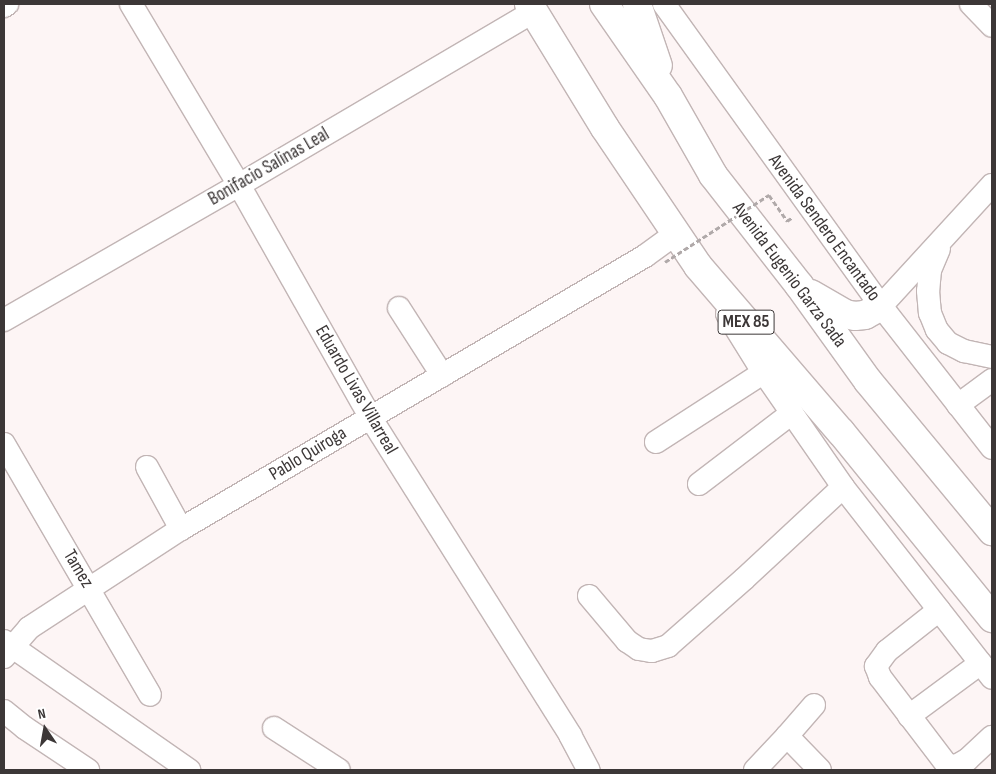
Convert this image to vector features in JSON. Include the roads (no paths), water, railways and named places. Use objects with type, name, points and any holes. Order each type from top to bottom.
[{"type":"highway","name":"Avenida Eugenio Garza Sada","points":[[604,4],[668,96],[713,175],[799,285],[868,381],[992,531]]},
{"type":"highway","points":[[637,4],[668,96]]},
{"type":"highway","name":"MEX 85","points":[[531,8],[605,128],[698,266],[841,432],[992,618]]},
{"type":"highway","points":[[799,285],[845,314],[865,315],[881,306]]},
{"type":"street","name":"Eduardo Livas Villarreal","points":[[131,4],[239,185],[370,417],[570,735],[589,770]]},
{"type":"street","name":"Avenida Sendero Encantado","points":[[664,4],[881,306],[992,448]]},
{"type":"street","points":[[971,4],[992,26]]},
{"type":"street","name":"Bonifacio Salinas Leal","points":[[4,320],[239,185],[531,8]]},
{"type":"street","points":[[881,306],[992,186]]},
{"type":"street","name":"Pablo Quiroga","points":[[7,648],[29,628],[181,529],[645,256],[675,234]]},
{"type":"street","points":[[944,236],[930,270],[928,291],[930,313],[937,330],[948,343],[964,351],[992,356]]},
{"type":"street","points":[[698,266],[764,372],[843,487],[986,670],[909,716]]},
{"type":"street","points":[[399,308],[442,375]]},
{"type":"street","points":[[656,442],[764,372]]},
{"type":"street","points":[[958,405],[992,380]]},
{"type":"street","points":[[699,484],[792,413]]},
{"type":"street","name":"Tamez","points":[[4,444],[150,695]]},
{"type":"street","points":[[147,468],[181,529]]},
{"type":"street","points":[[589,596],[627,641],[639,649],[652,651],[668,646],[744,579],[843,487]]},
{"type":"street","points":[[939,610],[887,651],[876,666],[880,677],[947,765],[956,766],[967,760],[992,737]]},
{"type":"street","points":[[7,648],[189,770]]},
{"type":"street","points":[[755,770],[788,736],[814,705]]},
{"type":"street","points":[[4,711],[25,728],[88,770]]},
{"type":"street","points":[[274,728],[339,770]]},
{"type":"street","points":[[788,736],[820,770]]}]
